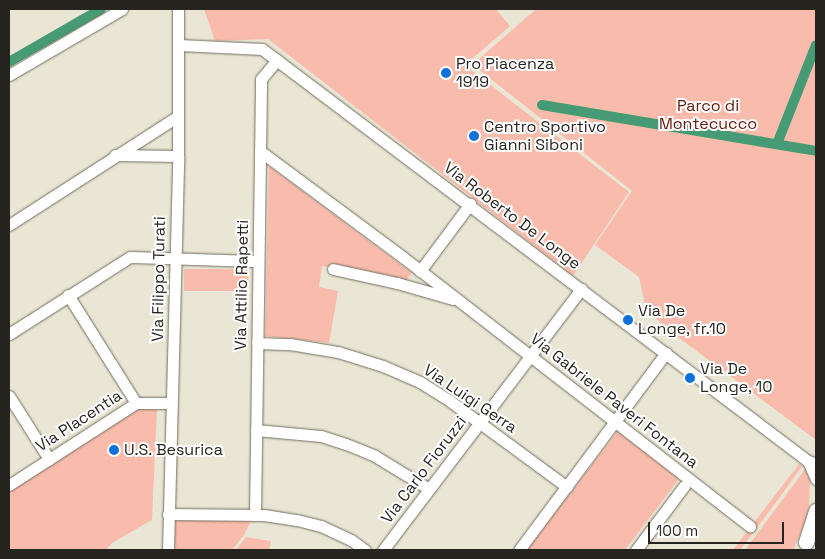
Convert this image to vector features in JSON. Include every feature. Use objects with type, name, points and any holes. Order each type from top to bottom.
[{"type":"main road","points":[[808,542],[816,511]]},
{"type":"street","points":[[9,75],[122,9]]},
{"type":"street","name":"Via Filippo Turati","points":[[168,550],[178,156],[178,9]]},
{"type":"street","name":"Via Roberto De Longe","points":[[179,45],[262,49],[812,462]]},
{"type":"street","name":"Via Attilio Rapetti","points":[[255,515],[261,79],[277,60]]},
{"type":"street","points":[[9,225],[178,116]]},
{"type":"street","name":"Via Gabriele Paveri Fontana","points":[[260,151],[420,271],[750,526]]},
{"type":"street","points":[[115,155],[178,156]]},
{"type":"street","points":[[420,271],[470,204]]},
{"type":"street","points":[[9,334],[130,257],[257,262]]},
{"type":"street","name":"Via Gabriele Paveri Fontana","points":[[334,269],[397,283],[459,301]]},
{"type":"street","name":"Via Carlo Fioruzzi","points":[[383,550],[581,289]]},
{"type":"street","points":[[68,295],[136,403]]},
{"type":"street","name":"Via Luigi Gerra","points":[[258,343],[290,344],[338,352],[383,366],[420,382],[480,422],[567,487]]},
{"type":"street","points":[[519,550],[666,353]]},
{"type":"street","points":[[9,396],[50,459]]},
{"type":"street","name":"Via Placentia","points":[[9,484],[136,403],[171,403]]},
{"type":"street","points":[[256,430],[321,436],[346,444],[375,456],[429,489]]},
{"type":"street","points":[[812,462],[816,479]]},
{"type":"street","points":[[636,550],[684,486]]},
{"type":"street","points":[[168,514],[255,515],[297,520],[321,526],[351,540],[365,550]]},
{"type":"green space","name":"Centro Sportivo Gianni Siboni","points":[[204,9],[496,9],[510,26],[473,58],[471,70],[629,192],[573,276],[268,39],[215,41]]},
{"type":"green space","name":"Parco di Montecucco","points":[[536,9],[816,9],[816,440],[679,338],[646,310],[639,277],[595,245],[632,191],[477,68],[480,58]]},
{"type":"green space","points":[[269,166],[412,273],[406,281],[322,266],[319,287],[338,291],[329,343],[265,336]]},
{"type":"green space","points":[[184,269],[248,269],[248,291],[184,291]]},
{"type":"green space","name":"U.S. Besurica","points":[[142,407],[157,409],[152,520],[112,543],[106,550],[9,550],[9,490]]},
{"type":"green space","points":[[618,431],[679,479],[625,550],[526,550]]},
{"type":"green space","points":[[799,464],[802,466],[740,550],[733,550]]},
{"type":"green space","points":[[806,468],[810,480],[809,507],[805,523],[793,550],[745,550]]},
{"type":"green space","points":[[252,519],[244,535],[232,550],[174,550],[175,520]]},
{"type":"green space","points":[[246,537],[271,541],[269,550],[236,550]]},
{"type":"waterway","points":[[9,62],[101,9]]},
{"type":"waterway","points":[[777,144],[816,45]]},
{"type":"waterway","points":[[542,105],[816,151]]},
{"type":"place","name":"Pro Piacenza 1919","points":[[446,73]]},
{"type":"place","name":"Centro Sportivo Gianni Siboni","points":[[474,136]]},
{"type":"place","name":"Via De Longe, fr.10","points":[[628,320]]},
{"type":"place","name":"Via De Longe, 10","points":[[690,378]]},
{"type":"place","name":"U.S. Besurica","points":[[114,450]]}]
